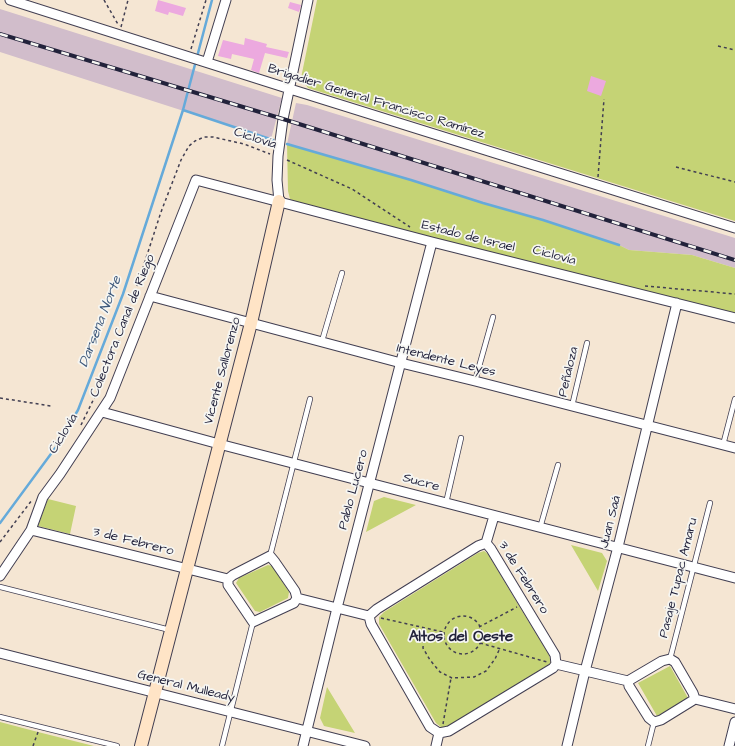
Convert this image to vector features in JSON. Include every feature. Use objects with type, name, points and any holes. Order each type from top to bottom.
[{"type":"street","name":"Brigadier General Francisco Ramírez","points":[[10,0],[735,228]]},
{"type":"street","points":[[197,59],[226,0]]},
{"type":"street","name":"Vicente Sallorenzo","points":[[141,746],[251,323],[279,201],[277,180],[278,156],[283,119],[308,0]]},
{"type":"street","name":"Estado de Israel","points":[[196,180],[432,242],[735,318]]},
{"type":"street","name":"Colectora Canal de Riego","points":[[0,576],[31,530],[43,497],[102,412],[110,398],[184,206],[196,180]]},
{"type":"street","name":"Pablo Lucero","points":[[303,746],[337,608],[432,242]]},
{"type":"street","name":"Intendente Leyes","points":[[150,296],[401,363],[735,448]]},
{"type":"street","name":"Juan Saá","points":[[567,746],[618,547],[677,303]]},
{"type":"street","name":"Sucre","points":[[102,412],[292,464],[735,578]]},
{"type":"street","points":[[486,543],[494,516]]},
{"type":"street","name":"3 de Febrero","points":[[31,530],[228,579]]},
{"type":"street","name":"3 de Febrero","points":[[370,616],[377,609],[471,550],[486,543],[555,655],[554,664]]},
{"type":"street","points":[[270,556],[296,591],[297,598],[294,603],[253,622],[228,585],[228,579],[270,556]]},
{"type":"street","points":[[297,598],[370,616],[371,624],[430,727],[440,730],[448,731],[553,668],[554,664],[628,681],[662,661],[670,659],[675,662],[693,692],[695,699]]},
{"type":"street","name":"General Mulleady","points":[[0,653],[365,746]]},
{"type":"street","points":[[628,681],[629,686],[649,718],[654,722],[661,720],[695,699],[735,709]]},
{"type":"street","points":[[729,746],[735,722]]},
{"type":"street","points":[[436,746],[440,730]]},
{"type":"lane","points":[[322,341],[342,273]]},
{"type":"lane","points":[[475,381],[493,317]]},
{"type":"lane","name":"Peñaloza","points":[[572,406],[587,343]]},
{"type":"lane","points":[[270,556],[292,464],[310,399]]},
{"type":"lane","points":[[723,445],[735,399]]},
{"type":"lane","points":[[446,503],[461,438]]},
{"type":"lane","points":[[540,528],[558,465]]},
{"type":"lane","name":"Pasaje Tupac Amaru","points":[[670,659],[710,503]]},
{"type":"lane","points":[[0,587],[170,630]]},
{"type":"lane","points":[[222,746],[253,622]]},
{"type":"lane","points":[[0,717],[117,746]]},
{"type":"lane","points":[[648,746],[654,722]]},
{"type":"path","points":[[104,0],[120,28],[128,0]]},
{"type":"path","points":[[197,59],[206,0]]},
{"type":"path","points":[[718,46],[735,50]]},
{"type":"path","points":[[597,185],[604,99]]},
{"type":"path","name":"Ciclovía","points":[[81,425],[105,376],[121,335],[161,212],[181,160],[189,146],[195,141],[204,137],[213,136],[244,144],[278,156],[352,189],[414,230]]},
{"type":"path","points":[[676,167],[735,182]]},
{"type":"path","points":[[641,286],[735,294]]},
{"type":"path","points":[[0,398],[51,406]]},
{"type":"path","points":[[0,542],[33,499]]},
{"type":"path","points":[[479,627],[519,606]]},
{"type":"path","points":[[379,617],[444,632]]},
{"type":"path","points":[[458,617],[470,618],[479,627],[481,632],[480,643],[470,653],[458,654],[447,646],[444,641],[444,632],[448,623],[453,619],[458,617]]},
{"type":"path","points":[[424,628],[423,648],[426,654],[440,672],[452,678],[474,677],[486,671],[495,659],[500,648]]},
{"type":"path","points":[[480,643],[554,664]]},
{"type":"path","points":[[440,730],[452,678]]},
{"type":"path","points":[[33,746],[38,732]]},
{"type":"shaded area","points":[[0,9],[282,98],[271,139],[0,52]]},
{"type":"shaded area","points":[[296,103],[307,105],[735,238],[735,268],[692,255],[629,250],[619,245],[543,220],[287,144]]},
{"type":"green space","points":[[317,0],[735,0],[735,221],[308,88],[301,78]]},
{"type":"green space","points":[[287,144],[543,220],[619,245],[629,250],[692,255],[735,268],[735,315],[296,202],[290,199],[288,191]]},
{"type":"green space","points":[[384,497],[416,505],[366,532],[374,501]]},
{"type":"green space","points":[[48,499],[76,506],[70,534],[38,526]]},
{"type":"green space","points":[[571,545],[602,553],[607,561],[598,591]]},
{"type":"green space","points":[[484,551],[488,554],[549,655],[551,663],[450,726],[442,728],[436,723],[379,624],[379,617],[384,612],[478,553]]},
{"type":"green space","points":[[268,565],[272,566],[289,592],[288,598],[260,612],[255,611],[236,583],[239,578]]},
{"type":"green space","points":[[670,666],[688,698],[657,716],[638,683]]},
{"type":"green space","points":[[327,687],[355,733],[324,726],[320,718]]},
{"type":"green space","points":[[0,722],[38,732],[94,746],[0,746]]},
{"type":"building","points":[[158,0],[186,8],[183,16],[169,12],[168,15],[155,11]]},
{"type":"building","points":[[290,2],[301,5],[299,12],[288,8]]},
{"type":"building","points":[[245,38],[267,44],[266,47],[289,52],[287,58],[265,53],[259,73],[251,70],[254,59],[232,54],[231,59],[218,56],[223,40],[244,45]]},
{"type":"building","points":[[591,76],[606,81],[601,96],[587,91]]},
{"type":"waterway","name":"Darsena Norte","points":[[0,523],[56,447],[78,410],[123,294],[183,110],[212,0]]},
{"type":"waterway","points":[[183,110],[273,140]]},
{"type":"waterway","points":[[287,144],[543,220],[619,245]]},
{"type":"railway","points":[[0,34],[283,119],[735,260]]},
{"type":"district","name":"Altos del Oeste","points":[[461,638]]}]
